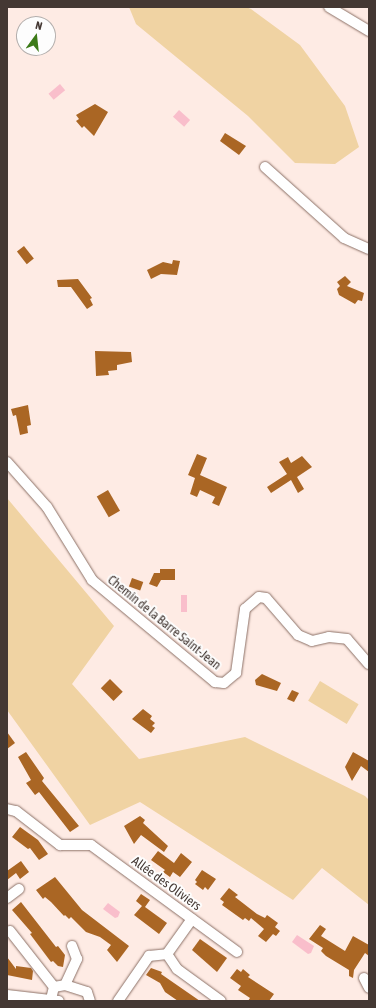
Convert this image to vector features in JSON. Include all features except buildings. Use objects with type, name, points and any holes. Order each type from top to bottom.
[{"type":"street","points":[[329,7],[369,31]]},
{"type":"street","points":[[265,167],[344,238],[369,249]]},
{"type":"street","name":"Chemin de la Barre Saint-Jean","points":[[7,462],[46,507],[92,580],[215,682],[224,683],[236,673],[245,608],[258,597],[266,598],[298,635],[312,641],[329,637],[347,639],[369,664]]},
{"type":"street","name":"Allée des Oliviers","points":[[7,809],[16,811],[60,845],[91,844],[237,952]]},
{"type":"street","points":[[7,898],[19,889]]},
{"type":"street","points":[[118,1001],[149,956],[167,954],[192,919]]},
{"type":"street","points":[[7,995],[55,1000],[54,987],[10,931]]},
{"type":"street","points":[[65,985],[77,959],[72,946]]},
{"type":"street","points":[[167,954],[177,969],[221,1001]]},
{"type":"street","points":[[364,978],[369,988]]},
{"type":"street","points":[[54,987],[65,985],[87,992],[90,1001]]},
{"type":"shaded area","points":[[129,7],[246,7],[251,9],[300,45],[345,106],[359,147],[335,164],[295,163],[248,116],[136,24]]},
{"type":"shaded area","points":[[60,84],[65,90],[54,100],[49,94]]},
{"type":"shaded area","points":[[179,110],[190,120],[184,127],[173,117]]},
{"type":"shaded area","points":[[7,498],[114,626],[72,684],[139,759],[245,737],[365,796],[369,800],[369,905],[322,868],[293,900],[140,802],[90,825],[7,710]]},
{"type":"shaded area","points":[[181,595],[187,595],[187,612],[181,612]]},
{"type":"shaded area","points":[[320,681],[359,704],[347,724],[308,701]]},
{"type":"shaded area","points":[[108,903],[120,912],[118,917],[115,918],[103,909]]},
{"type":"shaded area","points":[[297,935],[314,946],[311,953],[308,954],[292,942]]}]
